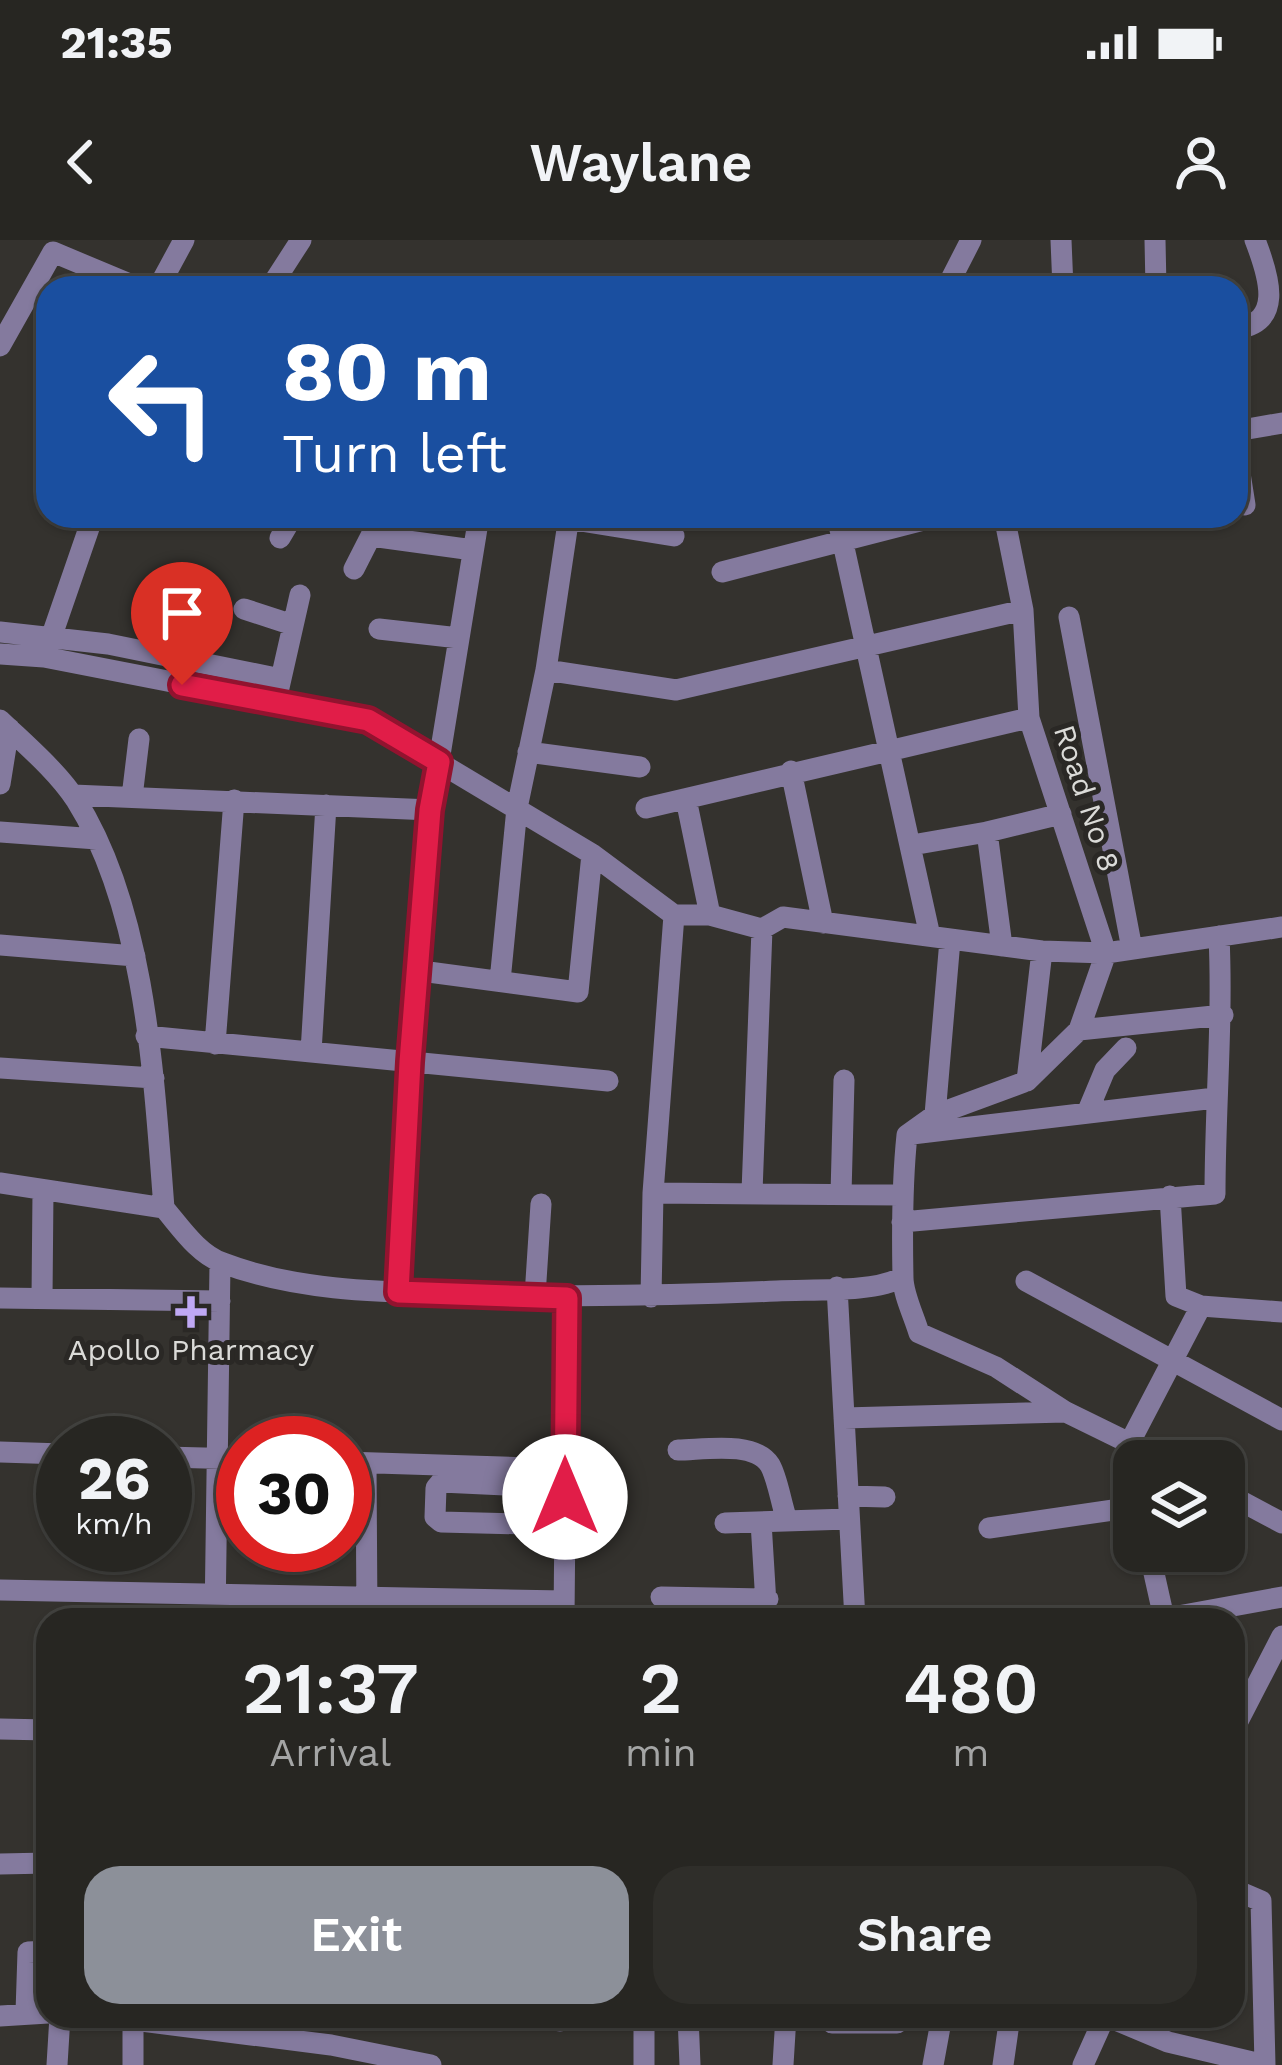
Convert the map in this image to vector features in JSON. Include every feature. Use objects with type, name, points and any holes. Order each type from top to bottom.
[{"type":"street","points":[[164,276],[184,240]]},
{"type":"street","points":[[278,276],[301,240]]},
{"type":"street","points":[[950,276],[970,240]]},
{"type":"street","points":[[1061,240],[1062,276]]},
{"type":"street","points":[[1155,240],[1156,276]]},
{"type":"street","points":[[1248,326],[1268,322],[1280,298],[1255,240]]},
{"type":"street","points":[[40,276],[57,246],[116,276]]},
{"type":"street","points":[[0,346],[36,283]]},
{"type":"street","points":[[1248,429],[1282,423]]},
{"type":"street","points":[[51,638],[89,528]]},
{"type":"street","points":[[280,538],[286,528]]},
{"type":"street","points":[[354,569],[375,528]]},
{"type":"street","points":[[384,528],[473,550]]},
{"type":"street","points":[[398,1292],[430,810],[477,528]]},
{"type":"street","points":[[500,981],[518,808],[546,670],[567,528]]},
{"type":"street","points":[[627,528],[674,536]]},
{"type":"street","points":[[722,572],[836,528]]},
{"type":"street","points":[[839,528],[912,845],[940,938],[935,1114]]},
{"type":"street","name":"Road No 8","points":[[1006,528],[1023,610],[1029,718],[1106,953]]},
{"type":"street","points":[[275,704],[300,595]]},
{"type":"street","points":[[244,609],[293,625]]},
{"type":"street","points":[[546,670],[676,690],[1023,610]]},
{"type":"street","points":[[1069,616],[1132,949]]},
{"type":"street","points":[[379,629],[459,638]]},
{"type":"street","points":[[0,632],[108,644],[281,679]]},
{"type":"street","points":[[0,654],[44,657],[368,720],[592,854],[674,916],[710,916],[762,929],[783,917],[1042,951],[1106,953],[1282,926]]},
{"type":"street","points":[[646,808],[1029,718]]},
{"type":"street","points":[[0,784],[4,724]]},
{"type":"street","points":[[4,724],[73,795],[97,839],[135,956],[154,1078],[164,1208],[195,1245],[220,1263],[285,1279],[398,1292],[567,1298],[837,1287],[890,1282],[902,1276]]},
{"type":"street","points":[[132,797],[139,740]]},
{"type":"street","points":[[528,752],[640,767]]},
{"type":"street","points":[[791,771],[823,923]]},
{"type":"street","points":[[73,795],[430,810]]},
{"type":"street","points":[[686,799],[710,916]]},
{"type":"street","points":[[215,1044],[234,800]]},
{"type":"street","points":[[310,1052],[326,806]]},
{"type":"street","points":[[912,845],[1061,814]]},
{"type":"street","points":[[0,832],[97,839]]},
{"type":"street","points":[[987,832],[1002,946]]},
{"type":"street","points":[[421,971],[578,992],[592,854]]},
{"type":"street","points":[[652,1297],[653,1193],[674,916]]},
{"type":"street","points":[[752,1192],[762,929]]},
{"type":"street","points":[[902,1222],[1215,1194],[1223,1015],[1219,936]]},
{"type":"street","points":[[0,945],[135,956]]},
{"type":"street","points":[[1027,1081],[1042,951]]},
{"type":"street","points":[[1106,953],[1079,1030],[1027,1081],[935,1114],[907,1135],[901,1195],[906,1263],[902,1276],[919,1333],[996,1367],[1066,1412],[1126,1440]]},
{"type":"street","points":[[1079,1030],[1223,1015]]},
{"type":"street","points":[[146,1036],[608,1081]]},
{"type":"street","points":[[1088,1113],[1105,1070],[1126,1048]]},
{"type":"street","points":[[0,1068],[154,1078]]},
{"type":"street","points":[[841,1194],[844,1080]]},
{"type":"street","points":[[907,1135],[1216,1098]]},
{"type":"street","points":[[0,1183],[164,1208]]},
{"type":"street","points":[[42,1299],[43,1191]]},
{"type":"street","points":[[653,1193],[901,1195]]},
{"type":"street","points":[[1170,1196],[1176,1296],[1201,1306],[1282,1312]]},
{"type":"street","points":[[535,1297],[542,1204]]},
{"type":"street","points":[[219,1416],[220,1263]]},
{"type":"street","points":[[1026,1281],[1282,1420]]},
{"type":"street","points":[[837,1287],[854,1608]]},
{"type":"street","points":[[0,1298],[220,1301]]},
{"type":"street","points":[[558,1525],[566,1468],[567,1298]]},
{"type":"street","points":[[1131,1440],[1201,1306]]},
{"type":"street","points":[[844,1418],[1066,1412]]},
{"type":"street","points":[[678,1450],[736,1449],[756,1454],[769,1463],[787,1520]]},
{"type":"street","points":[[0,1452],[36,1453]]},
{"type":"street","points":[[372,1462],[566,1468]]},
{"type":"street","points":[[558,1525],[441,1522],[435,1517],[436,1488],[441,1482],[548,1487],[558,1525],[564,1608]]},
{"type":"street","points":[[724,1522],[787,1520],[885,1497]]},
{"type":"street","points":[[1245,1503],[1282,1523]]},
{"type":"street","points":[[989,1528],[1113,1510]]},
{"type":"street","points":[[215,1608],[216,1519]]},
{"type":"street","points":[[761,1522],[767,1608]]},
{"type":"street","points":[[363,1572],[366,1608]]},
{"type":"street","points":[[1152,1572],[1158,1608]]},
{"type":"street","points":[[0,1590],[215,1594],[356,1608]]},
{"type":"street","points":[[661,1597],[758,1608]]},
{"type":"street","points":[[1221,1608],[1282,1597]]},
{"type":"street","points":[[1245,1695],[1282,1636]]},
{"type":"street","points":[[0,1729],[36,1730]]},
{"type":"street","points":[[0,1864],[36,1863]]},
{"type":"street","points":[[1135,2028],[1168,2042],[1265,2065],[1261,1901],[1245,1894]]},
{"type":"street","points":[[36,1952],[28,1952],[36,2005]]},
{"type":"street","points":[[0,2016],[36,2012]]},
{"type":"street","points":[[57,2065],[59,2028]]},
{"type":"street","points":[[133,2028],[133,2065]]},
{"type":"street","points":[[206,2028],[431,2065]]},
{"type":"street","points":[[644,2028],[644,2065]]},
{"type":"street","points":[[688,2028],[690,2065]]},
{"type":"street","points":[[783,2065],[785,2028]]},
{"type":"street","points":[[933,2065],[940,2028]]},
{"type":"street","points":[[1003,2065],[1008,2028]]},
{"type":"street","points":[[1082,2065],[1100,2028]]},
{"type":"place","name":"Apollo Pharmacy","points":[[191,1312]]},
{"type":"route","points":[[182,685],[368,720],[439,762],[430,810],[421,971],[410,1062],[398,1292],[567,1298],[565,1497]]}]
